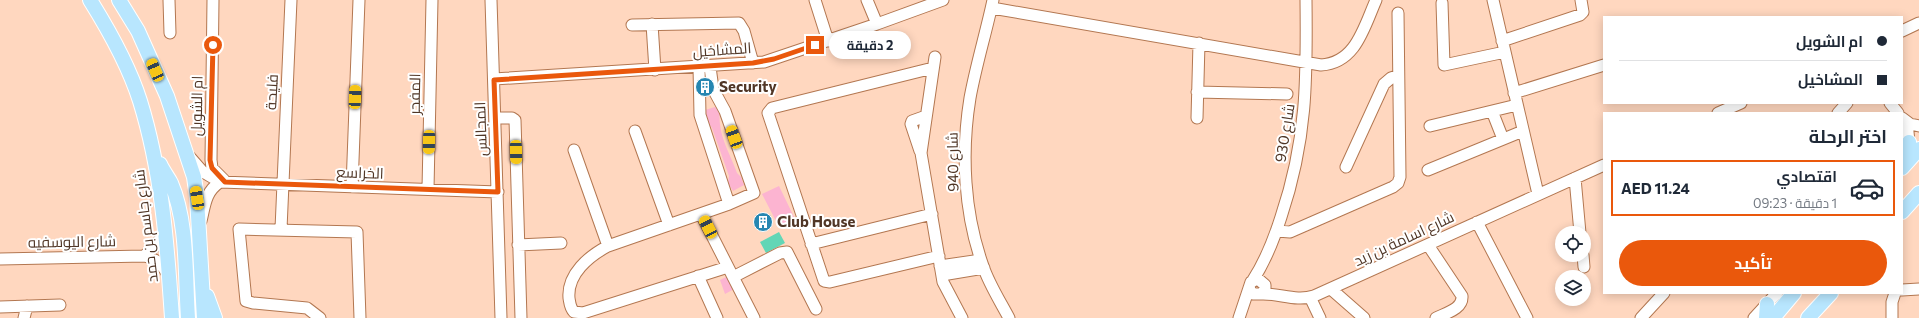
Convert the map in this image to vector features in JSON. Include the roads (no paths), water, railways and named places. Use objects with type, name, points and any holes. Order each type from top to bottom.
[{"type":"main road","name":"شارع جاسم بن حمد","points":[[90,0],[122,57],[140,101],[153,152],[165,228],[172,318]]},
{"type":"main road","points":[[119,0],[138,31],[167,96],[194,177],[197,198],[204,318]]},
{"type":"main road","points":[[1903,154],[1912,143]]},
{"type":"main road","points":[[1903,166],[1912,143]]},
{"type":"main road","points":[[153,152],[171,184],[179,211],[188,318]]},
{"type":"main road","points":[[1903,211],[1919,193]]},
{"type":"main road","points":[[202,281],[215,318]]},
{"type":"main road","points":[[1773,318],[1793,294]]},
{"type":"main road","points":[[1808,318],[1830,294]]},
{"type":"street","points":[[169,0],[170,33]]},
{"type":"street","name":"ام الشويل","points":[[213,0],[210,160],[212,168],[223,182]]},
{"type":"street","name":"فليحة","points":[[281,229],[291,0]]},
{"type":"street","points":[[352,187],[359,0]]},
{"type":"street","name":"المفجر","points":[[428,189],[432,0]]},
{"type":"street","name":"المجالس","points":[[491,0],[496,118],[501,318]]},
{"type":"street","points":[[815,0],[828,41]]},
{"type":"street","points":[[866,0],[877,24]]},
{"type":"street","name":"المشاخيل","points":[[494,80],[753,63],[774,59],[943,0]]},
{"type":"street","name":"شارع 930","points":[[1242,313],[1258,287],[1263,265],[1277,231],[1298,156],[1305,110],[1307,64],[1306,0]]},
{"type":"street","points":[[992,4],[1307,64],[1329,64],[1343,59],[1349,54],[1357,42],[1376,0]]},
{"type":"street","points":[[1495,0],[1502,41],[1538,194]]},
{"type":"street","points":[[1502,41],[1580,16],[1583,12],[1581,0]]},
{"type":"street","name":"شارع 940","points":[[992,4],[973,84],[965,136],[966,180],[974,230],[982,264],[1009,318]]},
{"type":"street","points":[[1442,4],[1444,65],[1505,52]]},
{"type":"street","points":[[1277,231],[1290,232],[1394,187],[1398,183],[1400,177],[1397,76],[1398,13]]},
{"type":"street","points":[[632,25],[739,23],[744,31],[753,63]]},
{"type":"street","points":[[1903,31],[1919,23]]},
{"type":"street","points":[[652,24],[655,70]]},
{"type":"street","points":[[1196,118],[1199,43]]},
{"type":"street","points":[[962,318],[946,289],[940,266],[921,153],[934,63],[769,110],[769,117],[822,279],[826,282],[940,266],[982,264]]},
{"type":"street","points":[[1514,93],[1603,65]]},
{"type":"street","points":[[698,67],[702,122],[729,204]]},
{"type":"street","points":[[710,67],[712,82],[719,100],[725,110],[754,192],[729,204],[608,246],[590,257],[577,271],[571,284],[569,294],[570,305],[574,312],[583,313],[698,276],[731,272],[780,253],[787,252],[816,309]]},
{"type":"street","points":[[1346,168],[1384,84],[1391,78],[1397,76]]},
{"type":"street","points":[[1197,92],[1287,94]]},
{"type":"street","points":[[700,108],[707,101],[719,100]]},
{"type":"street","points":[[1720,112],[1739,104]]},
{"type":"street","points":[[1839,112],[1846,104]]},
{"type":"street","points":[[1891,104],[1897,112]]},
{"type":"street","points":[[1430,126],[1517,105]]},
{"type":"street","points":[[1492,111],[1503,139]]},
{"type":"street","points":[[496,118],[512,118],[515,120],[521,318]]},
{"type":"street","points":[[1903,120],[1910,124],[1919,126]]},
{"type":"street","points":[[1903,121],[1912,143]]},
{"type":"street","points":[[635,131],[669,226]]},
{"type":"street","points":[[1428,170],[1523,131]]},
{"type":"street","points":[[574,150],[608,246]]},
{"type":"street","name":"الخراسع","points":[[187,154],[203,172],[223,182],[498,192]]},
{"type":"street","name":"شارع اسامة بن زيد","points":[[1258,287],[1292,298],[1310,298],[1603,164]]},
{"type":"street","points":[[1575,178],[1579,226]]},
{"type":"street","points":[[199,231],[208,192],[223,182]]},
{"type":"street","points":[[701,214],[754,318]]},
{"type":"street","points":[[811,244],[932,214]]},
{"type":"street","points":[[1477,222],[1527,318]]},
{"type":"street","points":[[144,256],[154,249],[161,239],[165,228]]},
{"type":"street","points":[[320,318],[307,308],[253,304],[246,301],[239,229],[357,232],[360,318]]},
{"type":"street","points":[[518,245],[561,243]]},
{"type":"street","points":[[1428,245],[1462,296],[1462,300],[1458,307],[1436,318]]},
{"type":"street","name":"شارع اليوسفيه","points":[[0,259],[144,256],[154,258],[163,264],[170,277]]},
{"type":"street","name":"المجالس","points":[[500,256],[503,262],[506,318]]},
{"type":"street","points":[[1584,262],[1584,267]]},
{"type":"street","points":[[698,276],[717,318]]},
{"type":"street","points":[[1331,289],[1364,318]]},
{"type":"street","points":[[1903,290],[1919,290]]},
{"type":"street","points":[[1642,318],[1663,294]]},
{"type":"street","points":[[1754,318],[1766,311],[1776,294]]},
{"type":"street","points":[[1892,318],[1892,302],[1895,294]]},
{"type":"street","points":[[1310,298],[1320,318]]},
{"type":"street","points":[[0,307],[60,305]]},
{"type":"street","points":[[24,318],[27,306]]},
{"type":"water","points":[[779,232],[785,243],[766,253],[760,242]]},
{"type":"place","name":"Security","points":[[705,87]]},
{"type":"place","name":"Club House","points":[[763,222]]}]
